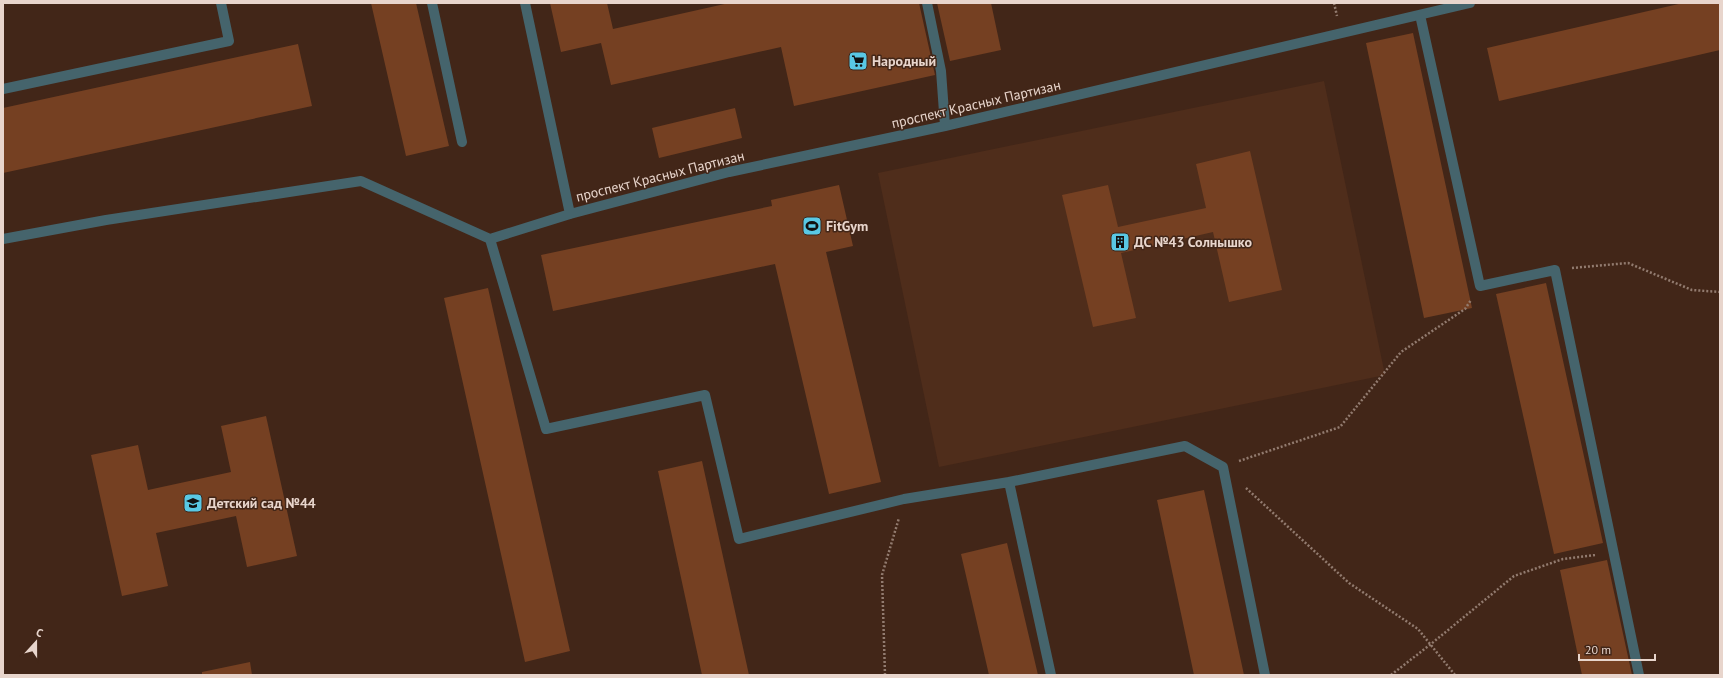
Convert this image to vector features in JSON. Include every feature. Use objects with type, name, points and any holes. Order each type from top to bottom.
[{"type":"street","points":[[3,90],[229,41],[221,3]]},
{"type":"street","points":[[432,3],[462,142]]},
{"type":"street","points":[[525,3],[570,214]]},
{"type":"street","points":[[928,3],[942,71],[945,126]]},
{"type":"street","name":"проспект Красных Партизан","points":[[490,239],[570,214],[729,172],[945,126],[1470,3]]},
{"type":"street","points":[[1420,15],[1480,286],[1555,270],[1639,675]]},
{"type":"street","points":[[3,238],[106,220],[361,181],[490,239],[546,430],[705,395],[739,539],[904,500],[1009,482],[1185,446],[1223,467],[1265,675]]},
{"type":"street","points":[[1009,482],[1051,675]]},
{"type":"path","points":[[1555,270],[1628,263],[1692,290],[1720,292]]},
{"type":"path","points":[[1455,675],[1418,629],[1349,583],[1223,467],[1340,427],[1401,352],[1465,309],[1480,286]]},
{"type":"path","points":[[885,675],[882,576],[904,500]]},
{"type":"path","points":[[1391,675],[1514,576],[1563,559],[1614,552]]},
{"type":"shaded area","points":[[1324,81],[1385,375],[939,467],[878,173]]},
{"type":"building","points":[[371,3],[416,3],[449,146],[406,156]]},
{"type":"building","points":[[550,3],[607,3],[613,29],[729,3],[919,3],[935,75],[794,106],[781,47],[611,85],[601,43],[561,52]]},
{"type":"building","points":[[937,3],[991,3],[1001,50],[950,61]]},
{"type":"building","points":[[1683,3],[1720,3],[1720,50],[1499,101],[1487,48]]},
{"type":"building","points":[[1413,33],[1472,308],[1424,318],[1366,43]]},
{"type":"building","points":[[298,44],[312,106],[3,173],[3,108]]},
{"type":"building","points":[[735,108],[742,138],[659,158],[652,128]]},
{"type":"building","name":"ДС №43 Солнышко","points":[[1250,151],[1282,290],[1229,302],[1213,232],[1121,253],[1136,318],[1093,327],[1062,195],[1108,185],[1118,227],[1206,208],[1196,164]]},
{"type":"building","points":[[839,185],[853,246],[826,252],[881,482],[829,494],[775,264],[553,311],[541,255],[772,206],[771,200]]},
{"type":"building","points":[[1546,283],[1603,543],[1554,554],[1496,294]]},
{"type":"building","points":[[488,288],[570,651],[525,662],[444,298]]},
{"type":"building","name":"Детский сад №44","points":[[266,416],[297,556],[247,567],[236,516],[156,533],[168,586],[122,596],[91,455],[138,445],[148,490],[231,472],[221,426]]},
{"type":"building","points":[[702,461],[749,675],[702,675],[658,471]]},
{"type":"building","points":[[1204,490],[1244,675],[1194,675],[1157,500]]},
{"type":"building","points":[[1007,543],[1038,675],[989,675],[961,554]]},
{"type":"building","points":[[1607,560],[1632,675],[1582,675],[1560,570]]},
{"type":"building","points":[[250,662],[252,675],[202,675],[202,672]]},
{"type":"place","name":"Народный","points":[[858,61]]},
{"type":"place","name":"FitGym","points":[[812,226]]},
{"type":"place","name":"ДС №43 Солнышко","points":[[1120,242]]},
{"type":"place","name":"Детский сад №44","points":[[193,503]]}]
